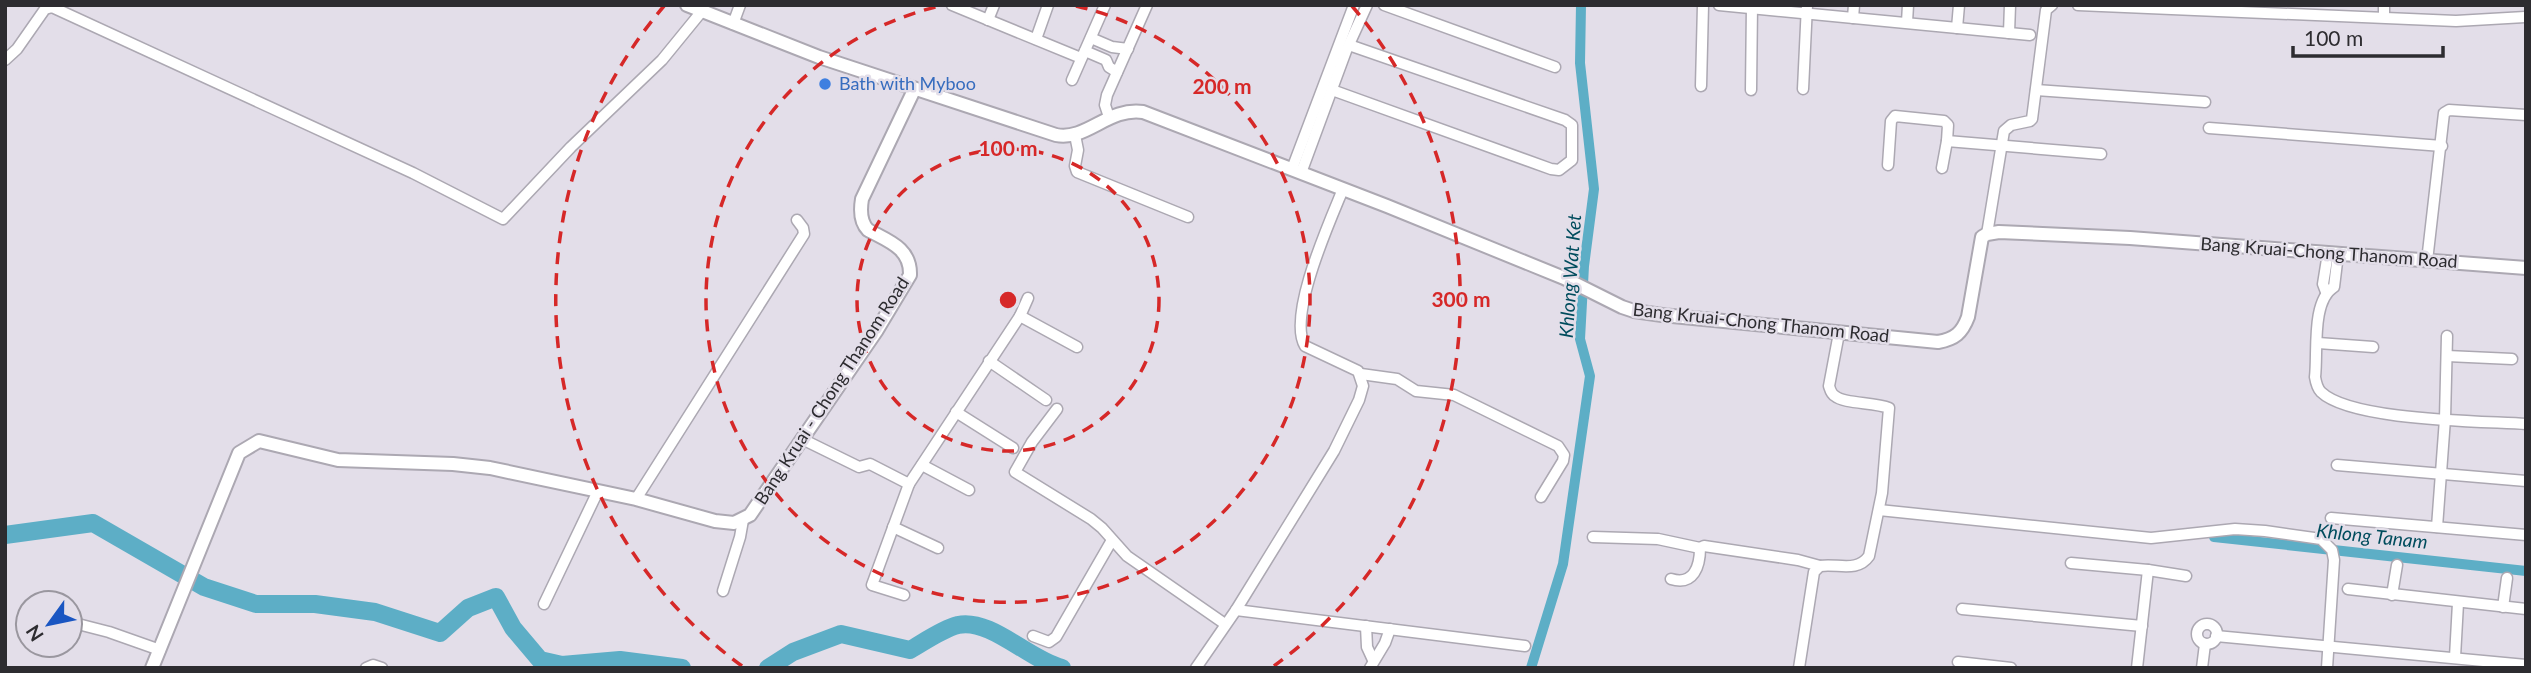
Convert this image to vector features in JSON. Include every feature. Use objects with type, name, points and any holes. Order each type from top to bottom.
[{"type":"street","points":[[687,5],[810,54],[914,90],[1056,135],[1075,135],[1078,150],[1075,166],[1077,172],[1188,217]]},
{"type":"street","points":[[733,24],[740,5]]},
{"type":"street","points":[[951,5],[1036,39],[1106,60]]},
{"type":"street","points":[[988,20],[994,5]]},
{"type":"street","points":[[1036,39],[1048,5]]},
{"type":"street","points":[[1072,80],[1105,5]]},
{"type":"street","points":[[1109,117],[1105,100],[1147,5]]},
{"type":"street","points":[[1297,171],[1344,48],[1354,5]]},
{"type":"street","points":[[1344,48],[1367,5]]},
{"type":"street","points":[[1384,5],[1555,67]]},
{"type":"street","points":[[1701,86],[1703,5]]},
{"type":"street","points":[[1719,5],[1807,9],[1853,18],[2031,35]]},
{"type":"street","points":[[1853,18],[1854,5]]},
{"type":"street","points":[[1907,22],[1908,5]]},
{"type":"street","points":[[1958,28],[1959,5]]},
{"type":"street","points":[[2009,33],[2010,5]]},
{"type":"street","points":[[2078,5],[2384,11],[2483,21],[2525,17]]},
{"type":"street","points":[[1751,90],[1752,6]]},
{"type":"street","points":[[5,60],[17,50],[45,9],[52,7],[413,173],[503,219],[578,139],[663,60],[702,11]]},
{"type":"street","points":[[1987,234],[2006,128],[2032,119],[2041,36],[2049,8]]},
{"type":"street","points":[[1803,89],[1807,9]]},
{"type":"street","points":[[1091,38],[1112,47],[1128,49]]},
{"type":"street","points":[[1112,47],[1106,60],[1109,67],[1117,72]]},
{"type":"street","points":[[1327,94],[1551,169],[1559,170],[1572,160],[1572,125],[1564,120],[1344,48]]},
{"type":"street","name":"Bang Kruai - Chong Thanom Road","points":[[152,668],[239,453],[259,441],[338,460],[474,466],[636,499],[715,521],[734,523],[750,515],[892,307],[910,275],[906,254],[900,247],[864,226],[860,212],[862,200],[914,90]]},
{"type":"street","points":[[2036,90],[2205,102]]},
{"type":"street","name":"Bang Kruai-Chong Thanom Road","points":[[1075,135],[1126,111],[1143,112],[1564,278],[1634,311],[1839,333],[1938,342],[1958,335],[1968,317],[1980,243],[1987,234],[2009,231],[2526,268]]},
{"type":"street","points":[[2427,261],[2446,111],[2526,115]]},
{"type":"street","points":[[1888,165],[1891,121],[1895,116],[1944,121],[1948,125],[1942,168]]},
{"type":"street","points":[[2209,128],[2442,146]]},
{"type":"street","points":[[1947,141],[2101,154]]},
{"type":"street","points":[[1343,189],[1315,258],[1306,291],[1301,332],[1306,346],[1361,374],[1397,379],[1416,391],[1454,395],[1558,446],[1564,455],[1563,461],[1541,497]]},
{"type":"street","points":[[636,499],[804,234],[797,220]]},
{"type":"street","points":[[2333,254],[2334,287],[2326,292],[2320,305],[2315,377],[2316,385],[2322,393],[2344,404],[2379,413],[2526,424]]},
{"type":"street","points":[[905,594],[872,585],[909,484],[1020,316],[1028,298]]},
{"type":"street","points":[[1020,316],[1077,347]]},
{"type":"street","points":[[1593,537],[1658,539],[1700,548],[1704,546],[1787,558],[1820,566],[1850,567],[1865,562],[1869,556],[1879,510],[1888,408],[1880,404],[1838,398],[1831,392],[1829,386],[1839,333]]},
{"type":"street","points":[[2437,527],[2445,419],[2447,336]]},
{"type":"street","points":[[2318,343],[2373,347]]},
{"type":"street","points":[[2446,356],[2512,359]]},
{"type":"street","points":[[989,361],[1046,400]]},
{"type":"street","points":[[1196,668],[1236,610],[1334,451],[1359,400],[1363,386],[1361,374]]},
{"type":"street","points":[[1057,409],[1032,442],[1015,472],[1091,519],[1127,556],[1225,624]]},
{"type":"street","points":[[956,412],[1013,448]]},
{"type":"street","points":[[802,439],[859,467],[870,464],[909,484]]},
{"type":"street","points":[[922,465],[969,490]]},
{"type":"street","points":[[2337,465],[2526,481]]},
{"type":"street","points":[[544,604],[598,491]]},
{"type":"street","points":[[1879,510],[2151,538],[2235,528],[2320,539],[2332,550],[2334,560],[2327,668]]},
{"type":"street","points":[[2332,518],[2526,535]]},
{"type":"street","points":[[723,591],[743,520]]},
{"type":"street","points":[[893,527],[938,548]]},
{"type":"street","points":[[1033,636],[1049,642],[1056,637],[1112,540]]},
{"type":"street","points":[[1671,579],[1682,581],[1692,576],[1699,565],[1700,548]]},
{"type":"street","points":[[2071,563],[2186,576]]},
{"type":"street","points":[[2392,595],[2397,565]]},
{"type":"street","points":[[1798,668],[1814,572],[1820,566]]},
{"type":"street","points":[[2137,668],[2148,570]]},
{"type":"street","points":[[2503,607],[2507,578]]},
{"type":"street","points":[[2348,589],[2526,609]]},
{"type":"street","points":[[2455,657],[2458,603]]},
{"type":"street","points":[[1962,608],[2142,625]]},
{"type":"street","points":[[1236,610],[1525,646]]},
{"type":"street","points":[[84,626],[160,650]]},
{"type":"street","points":[[1366,626],[1367,647],[1372,664]]},
{"type":"street","points":[[2205,644],[2197,636],[2201,626],[2212,626],[2216,636]]},
{"type":"street","points":[[1372,664],[1390,629]]},
{"type":"street","points":[[2216,636],[2455,657],[2526,666]]},
{"type":"street","points":[[2205,644],[2212,642],[2216,636]]},
{"type":"street","points":[[2202,668],[2205,644]]},
{"type":"street","points":[[1958,662],[2011,668]]},
{"type":"street","points":[[354,667],[373,665],[382,668]]},
{"type":"waterway","name":"Khlong Wat Ket","points":[[1531,668],[1563,564],[1590,376],[1580,339],[1584,266],[1594,189],[1580,63],[1581,5]]},
{"type":"waterway","points":[[5,535],[93,523],[204,587],[256,604],[315,604],[375,612],[440,633],[468,608],[496,597],[513,628],[540,660],[562,665],[620,660],[682,668]]},
{"type":"waterway","name":"Khlong Tanam","points":[[2214,537],[2526,571]]},
{"type":"waterway","points":[[768,668],[793,652],[841,634],[910,650],[958,625],[971,625],[997,633],[1036,657],[1062,668]]},
{"type":"place","name":"Bath with Myboo","points":[[825,84]]}]
